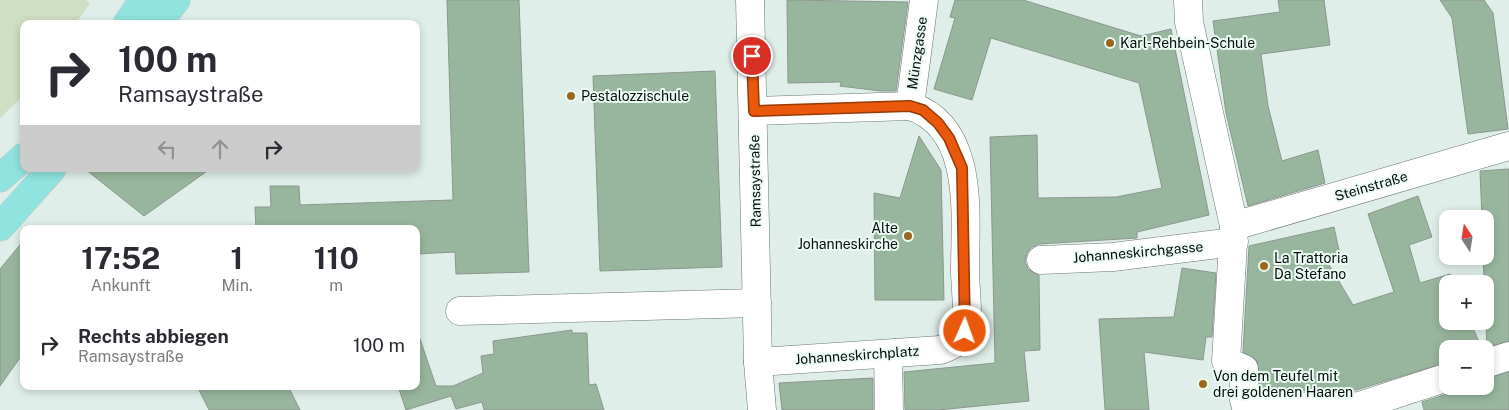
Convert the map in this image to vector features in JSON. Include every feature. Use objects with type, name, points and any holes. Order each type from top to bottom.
[{"type":"main road","points":[[130,20],[143,0]]},
{"type":"main road","points":[[160,20],[176,0]]},
{"type":"main road","points":[[0,227],[49,172]]},
{"type":"street","name":"Ramsaystraße","points":[[750,0],[754,111],[758,362],[762,410]]},
{"type":"street","name":"Münzgasse","points":[[910,106],[924,0]]},
{"type":"street","points":[[1188,0],[1189,22],[1234,234],[1226,361],[1244,369],[1247,409],[1359,406],[1439,380]]},
{"type":"street","name":"Johanneskirchplatz","points":[[754,111],[910,106],[923,110],[938,123],[949,138],[962,168],[965,331],[955,345],[940,350],[758,362]]},
{"type":"street","name":"Steinstraße","points":[[1234,234],[1509,146]]},
{"type":"street","name":"Johanneskirchgasse","points":[[1041,260],[1113,257],[1234,234]]},
{"type":"street","points":[[460,311],[757,303]]},
{"type":"street","points":[[888,354],[889,410]]},
{"type":"street","points":[[1494,361],[1509,356]]},
{"type":"green space","points":[[0,0],[86,0],[90,3],[78,20],[20,20],[20,99],[0,118]]},
{"type":"building","points":[[447,0],[519,0],[529,272],[456,274],[455,252],[420,254],[420,225],[256,225],[255,207],[271,207],[270,186],[299,186],[300,205],[453,200]]},
{"type":"building","points":[[787,0],[908,2],[896,91],[840,86],[841,82],[788,83]]},
{"type":"building","points":[[955,0],[1023,0],[1141,36],[1171,29],[1209,215],[1137,232],[1137,238],[1040,244],[1032,247],[1027,253],[1025,261],[1028,269],[1039,275],[1040,350],[1024,351],[1029,401],[938,410],[905,410],[904,372],[995,363],[990,137],[1037,135],[1038,198],[1116,197],[1162,188],[1139,83],[991,38],[972,100],[934,89],[955,18],[950,17]]},
{"type":"building","points":[[1278,0],[1324,0],[1330,45],[1261,54],[1268,106],[1282,161],[1318,150],[1325,183],[1248,206],[1226,113],[1213,21],[1280,12]]},
{"type":"building","points":[[1440,0],[1484,0],[1493,13],[1508,129],[1468,134],[1452,18]]},
{"type":"building","points":[[715,71],[722,267],[600,271],[593,76]]},
{"type":"building","name":"Alte Johanneskirche","points":[[919,136],[941,170],[944,300],[875,300],[874,193],[900,198]]},
{"type":"building","points":[[1509,169],[1509,341],[1494,345],[1494,340],[1487,340],[1486,330],[1494,330],[1494,275],[1484,275],[1483,265],[1494,265],[1494,210],[1482,210],[1480,171]]},
{"type":"building","points":[[89,172],[206,172],[144,216]]},
{"type":"building","points":[[1418,196],[1432,237],[1409,245],[1420,283],[1439,277],[1439,330],[1474,330],[1478,340],[1439,340],[1439,365],[1356,390],[1260,391],[1257,361],[1243,352],[1249,246],[1334,227],[1341,260],[1328,263],[1353,305],[1394,292],[1368,214]]},
{"type":"building","points":[[20,245],[20,358],[0,386],[0,269]]},
{"type":"building","points":[[1182,268],[1216,273],[1212,337],[1206,337],[1203,360],[1144,352],[1149,410],[1105,410],[1099,319],[1174,317]]},
{"type":"building","points":[[572,330],[572,333],[587,333],[589,385],[596,384],[604,410],[484,410],[482,402],[456,409],[451,396],[406,410],[399,390],[420,390],[420,339],[436,386],[453,386],[483,373],[481,356],[494,354],[493,341]]},
{"type":"building","points":[[1509,372],[1509,410],[1424,410],[1422,402],[1444,395],[1494,395],[1494,376]]},
{"type":"building","points":[[873,378],[873,410],[782,410],[779,383]]},
{"type":"building","points":[[199,390],[290,390],[300,410],[209,410]]},
{"type":"place","name":"Karl-Rehbein-Schule","points":[[1110,43]]},
{"type":"place","name":"Pestalozzischule","points":[[571,96]]},
{"type":"place","name":"Alte Johanneskirche","points":[[908,236]]},
{"type":"place","name":"La Trattoria Da Stefano","points":[[1264,266]]},
{"type":"place","name":"Von dem Teufel mit drei goldenen Haaren","points":[[1203,384]]},
{"type":"route","points":[[752,56],[754,111],[910,106],[923,110],[938,123],[949,138],[958,156],[964,182],[965,331]]}]
